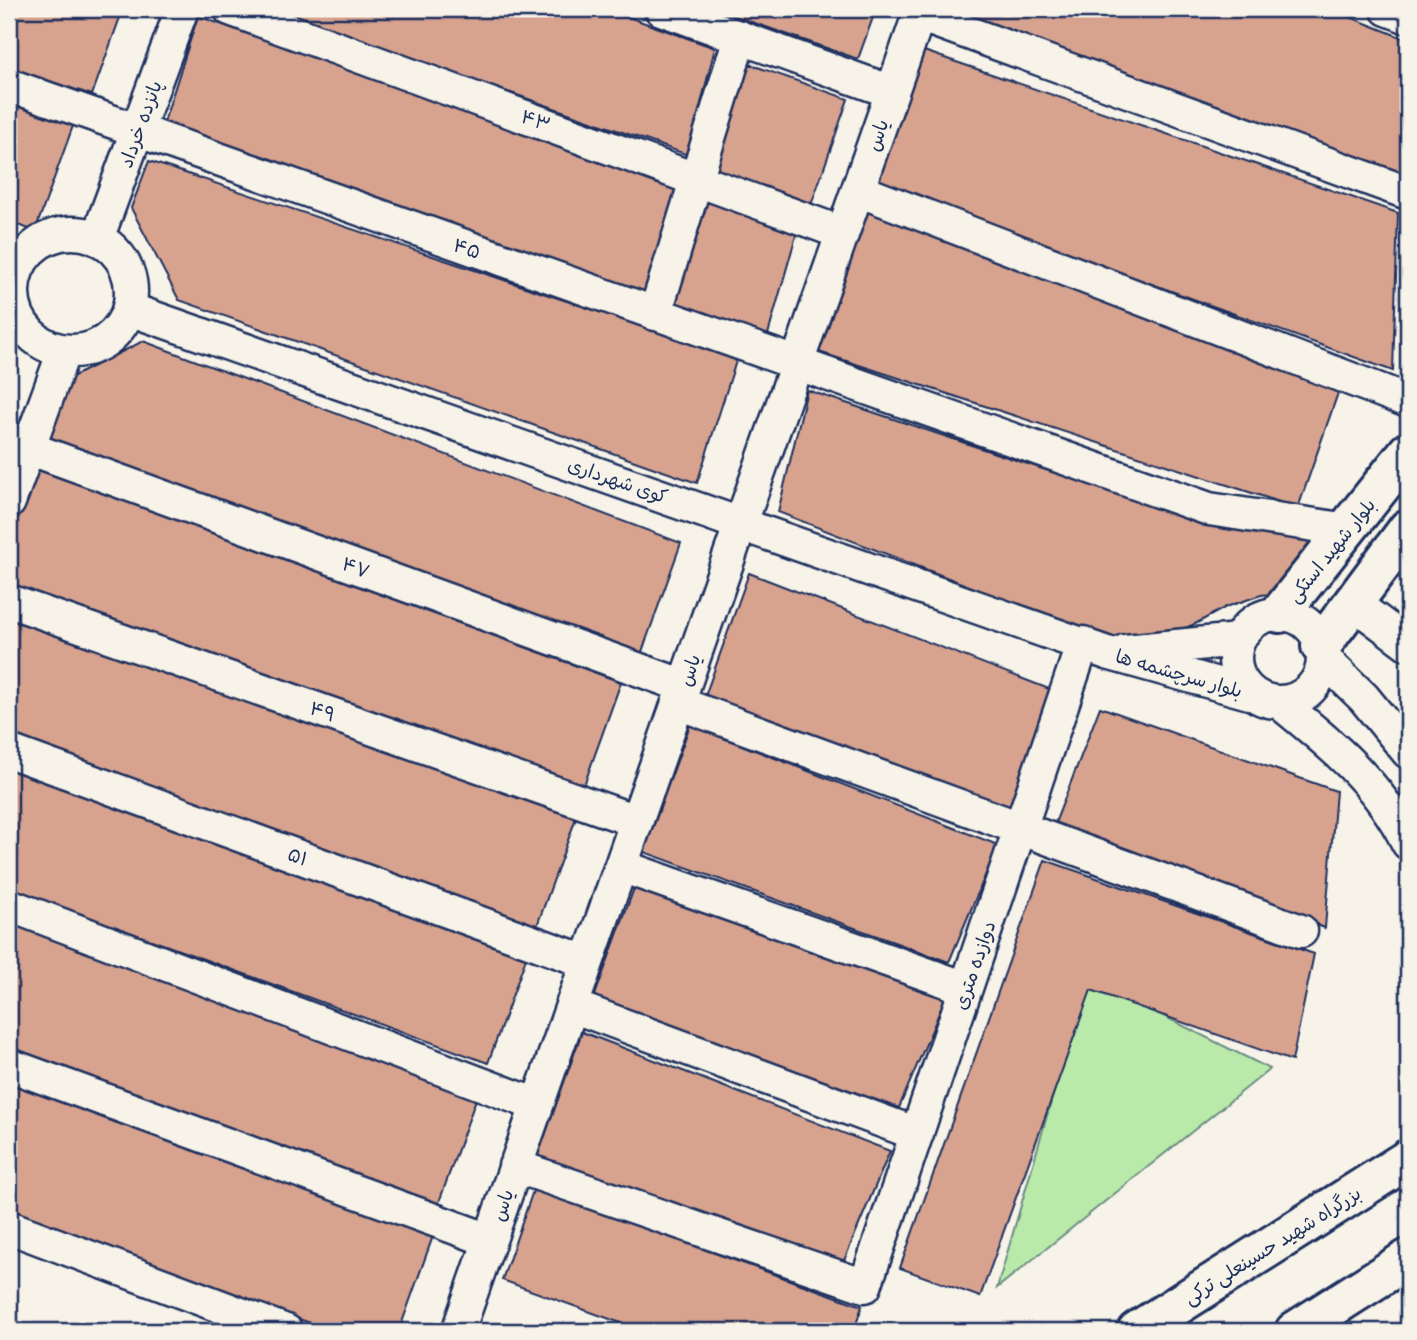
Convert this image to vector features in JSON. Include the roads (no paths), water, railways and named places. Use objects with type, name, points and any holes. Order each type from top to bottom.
[{"type":"main road","name":"بلوار شهید استکی","points":[[1280,613],[1408,452]]},
{"type":"main road","points":[[1322,652],[1352,602],[1408,529]]},
{"type":"main road","name":"بزرگراه شهید حسینعلی ترکی","points":[[1137,1331],[1408,1159]]},
{"type":"main road","points":[[1295,1331],[1408,1259]]},
{"type":"street","name":"پانزده خرداد","points":[[97,239],[182,9]]},
{"type":"street","name":"۴۳","points":[[230,9],[842,233]]},
{"type":"street","points":[[661,9],[892,92]]},
{"type":"street","points":[[1387,9],[1408,17]]},
{"type":"street","points":[[920,12],[1408,193]]},
{"type":"street","name":"یاس","points":[[458,1331],[920,12]]},
{"type":"street","points":[[655,314],[740,37]]},
{"type":"street","name":"۴۵","points":[[9,85],[1209,509],[1348,530]]},
{"type":"street","points":[[858,190],[1408,401]]},
{"type":"street","points":[[76,233],[97,239],[114,251],[126,268],[132,288],[129,309],[120,328],[104,342],[85,351],[64,351],[43,344],[25,329],[15,309],[14,263],[53,236],[76,233]]},
{"type":"street","name":"کوی شهرداری","points":[[129,309],[1095,648]]},
{"type":"street","points":[[9,502],[19,444],[64,351]]},
{"type":"street","name":"۴۷","points":[[19,444],[681,695],[1019,830],[1301,931]]},
{"type":"street","name":"۴۹","points":[[9,601],[636,821]]},
{"type":"street","points":[[1352,602],[1408,644]]},
{"type":"street","points":[[1408,752],[1322,652],[1316,634],[1306,623],[1294,616],[1280,613],[1255,620],[1245,629],[1235,652],[1238,675],[1344,755],[1395,816],[1408,843]]},
{"type":"street","name":"بلوار سرچشمه ها","points":[[1095,648],[1238,640]]},
{"type":"street","name":"بلوار سرچشمه ها","points":[[1095,648],[1266,698]]},
{"type":"street","name":"دوازده متری","points":[[516,1166],[865,1286],[1019,830],[1095,648]]},
{"type":"street","points":[[1266,698],[1296,698],[1310,689],[1319,675],[1322,652]]},
{"type":"street","name":"۵۱","points":[[9,751],[587,962]]},
{"type":"street","points":[[621,866],[966,988]]},
{"type":"street","points":[[9,905],[537,1105]]},
{"type":"street","points":[[572,1006],[916,1134]]},
{"type":"street","points":[[9,1065],[489,1240]]},
{"type":"street","points":[[9,1227],[286,1331]]}]
